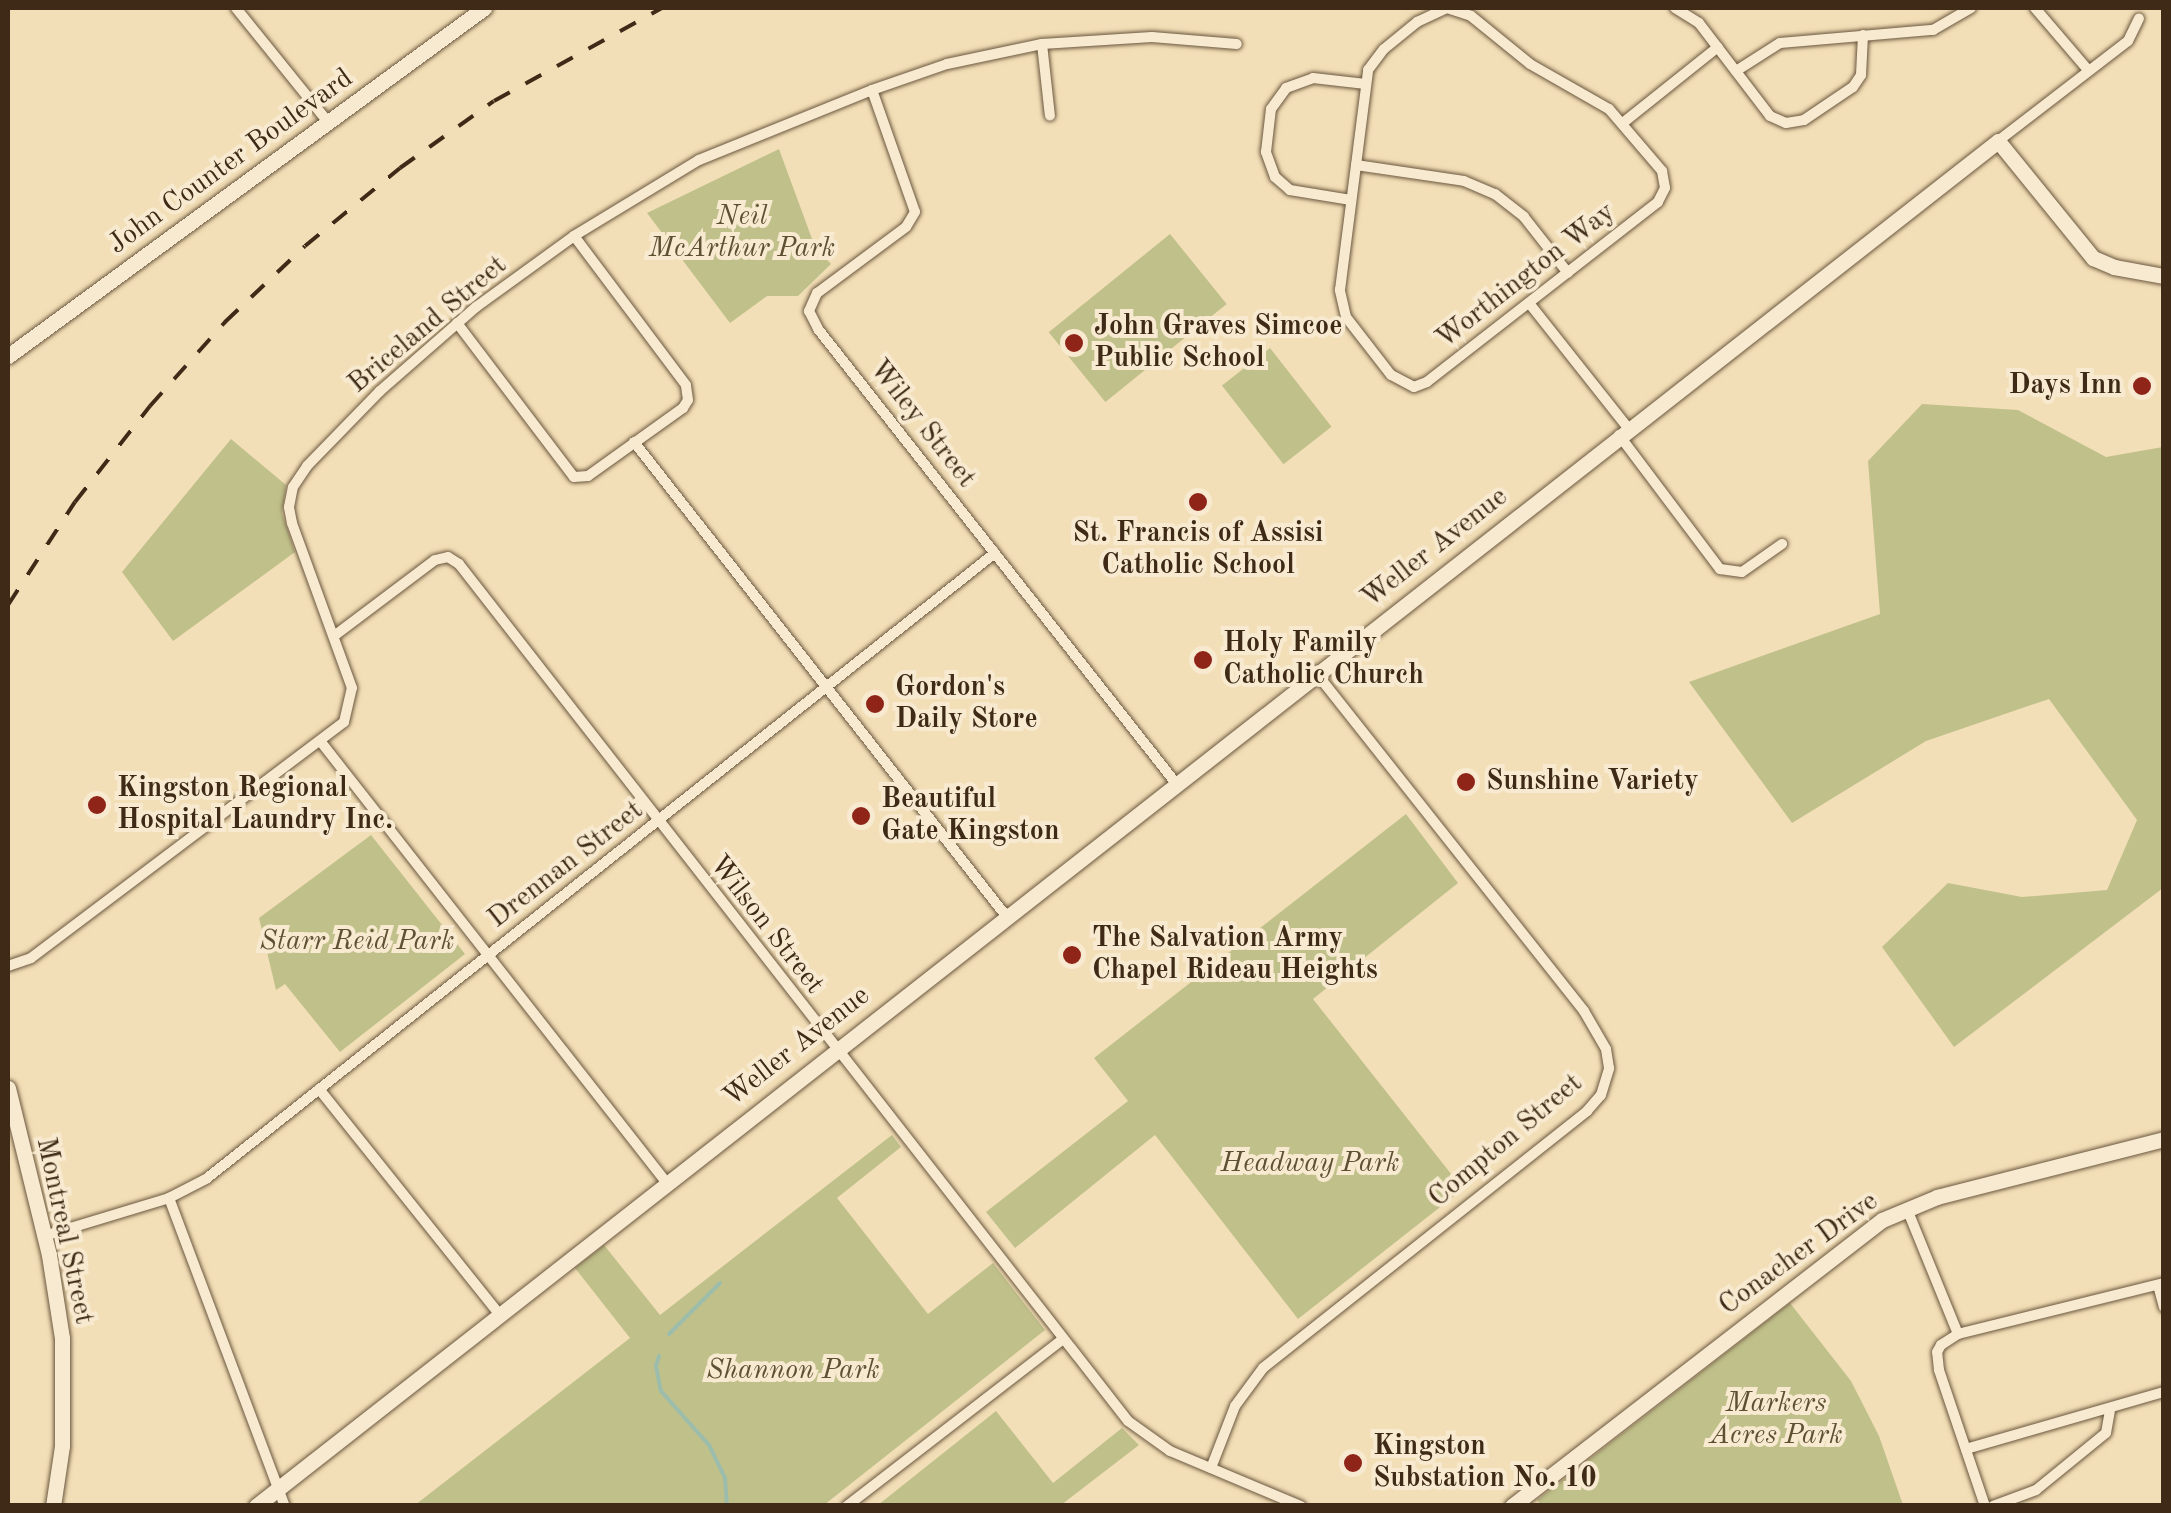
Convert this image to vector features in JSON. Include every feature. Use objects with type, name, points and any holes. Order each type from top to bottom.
[{"type":"street","points":[[236,8],[328,122]]},
{"type":"street","name":"John Counter Boulevard","points":[[8,356],[484,8]]},
{"type":"street","points":[[1675,8],[1699,23],[1770,116],[1786,124],[1804,120],[1854,87],[1864,63],[1863,36]]},
{"type":"street","points":[[1736,71],[1780,42],[1933,30],[1971,8]]},
{"type":"street","points":[[2035,8],[2088,70]]},
{"type":"street","name":"Worthington Way","points":[[1458,10],[1530,64],[1610,109],[1624,122],[1662,171],[1663,196],[1427,382],[1414,387],[1401,384],[1340,305],[1366,84],[1374,58],[1435,11],[1458,10]]},
{"type":"street","points":[[2139,18],[2128,41],[1998,141],[2093,258],[2139,272],[2162,273]]},
{"type":"street","name":"Briceland Street","points":[[8,966],[31,958],[344,722],[352,700],[349,677],[292,523],[289,507],[293,487],[306,466],[380,391],[457,323],[574,236],[699,160],[872,90],[948,64],[1042,44],[1135,37],[1237,44]]},
{"type":"street","points":[[1042,44],[1050,116]]},
{"type":"street","points":[[1624,122],[1718,47]]},
{"type":"street","points":[[1351,200],[1282,185],[1267,161],[1267,138],[1276,98],[1299,80],[1366,84]]},
{"type":"street","name":"Wiley Street","points":[[872,90],[915,212],[906,227],[817,292],[809,311],[1175,782]]},
{"type":"street","name":"Weller Avenue","points":[[256,1506],[1315,672],[1998,141]]},
{"type":"street","points":[[1356,165],[1464,182],[1495,194],[1524,217],[1568,273]]},
{"type":"street","points":[[457,323],[574,477],[588,476],[683,408],[688,391],[574,236]]},
{"type":"street","points":[[1530,302],[1720,569],[1742,572],[1782,544]]},
{"type":"street","points":[[634,442],[1006,916]]},
{"type":"street","name":"Drennan Street","points":[[44,1236],[169,1198],[206,1178],[995,553]]},
{"type":"street","name":"Wilson Street","points":[[334,636],[435,560],[448,557],[459,564],[835,1049],[1141,1433],[1301,1506]]},
{"type":"street","name":"Compton Street","points":[[1211,1468],[1236,1406],[1263,1368],[1587,1110],[1601,1095],[1609,1068],[1606,1049],[1584,1011],[1315,672]]},
{"type":"street","points":[[321,742],[666,1182]]},
{"type":"street","name":"Montreal Street","points":[[8,1088],[44,1236],[64,1374],[62,1446],[54,1506]]},
{"type":"street","points":[[319,1089],[499,1314]]},
{"type":"street","name":"Conacher Drive","points":[[1518,1504],[1853,1240],[1907,1208],[2164,1139]]},
{"type":"street","points":[[169,1198],[286,1506]]},
{"type":"street","points":[[1907,1208],[1958,1334]]},
{"type":"street","points":[[1984,1506],[1936,1360],[1941,1344],[1958,1334],[2161,1284],[2164,1306]]},
{"type":"street","points":[[847,1506],[1064,1339]]},
{"type":"street","points":[[1966,1450],[2110,1411],[2164,1392]]},
{"type":"street","points":[[1993,1506],[2036,1490],[2106,1434],[2110,1411]]},
{"type":"green space","name":"Neil McArthur Park","points":[[779,149],[815,247],[831,264],[798,296],[767,296],[730,323],[647,213]]},
{"type":"green space","points":[[1170,234],[1227,304],[1105,402],[1049,332]]},
{"type":"green space","points":[[1270,348],[1332,427],[1283,464],[1222,386]]},
{"type":"green space","points":[[1922,404],[2018,410],[2106,457],[2163,447],[2163,888],[1954,1047],[1882,947],[1948,883],[2022,897],[2107,890],[2137,820],[2049,699],[1926,741],[1792,823],[1689,682],[1880,614],[1868,461]]},
{"type":"green space","points":[[231,439],[286,485],[282,513],[295,552],[173,641],[122,572]]},
{"type":"green space","name":"Headway Park","points":[[1406,814],[1458,883],[1313,999],[1463,1189],[1298,1319],[1155,1135],[1015,1248],[986,1212],[1128,1101],[1094,1058]]},
{"type":"green space","name":"Starr Reid Park","points":[[371,835],[465,954],[340,1052],[285,984],[276,990],[259,918]]},
{"type":"green space","name":"Shannon Park","points":[[892,1135],[901,1147],[837,1198],[928,1314],[993,1263],[1045,1330],[824,1505],[415,1505],[630,1338],[575,1268],[604,1245],[660,1315]]},
{"type":"green space","name":"Markers Acres Park","points":[[1790,1303],[1851,1381],[1879,1436],[1903,1505],[1541,1505],[1537,1500]]},
{"type":"green space","points":[[996,1411],[1053,1483],[1122,1428],[1139,1445],[1061,1505],[878,1505]]},
{"type":"waterway","points":[[669,1334],[720,1283]]},
{"type":"waterway","points":[[659,1356],[656,1366],[661,1391],[709,1445],[725,1478],[727,1506]]},
{"type":"railway","points":[[8,605],[75,502],[150,406],[225,322],[305,246],[400,168],[494,101],[662,8]]},
{"type":"place","name":"John Graves Simcoe Public School","points":[[1074,343]]},
{"type":"place","name":"Days Inn","points":[[2142,386]]},
{"type":"place","name":"St. Francis of Assisi Catholic School","points":[[1198,502]]},
{"type":"place","name":"Holy Family Catholic Church","points":[[1203,660]]},
{"type":"place","name":"Gordon's Daily Store","points":[[875,704]]},
{"type":"place","name":"Sunshine Variety","points":[[1466,782]]},
{"type":"place","name":"Kingston Regional Hospital Laundry Inc.","points":[[97,805]]},
{"type":"place","name":"Beautiful Gate Kingston","points":[[861,816]]},
{"type":"place","name":"The Salvation Army Chapel Rideau Heights","points":[[1072,955]]},
{"type":"place","name":"Kingston Substation No. 10","points":[[1353,1463]]}]
